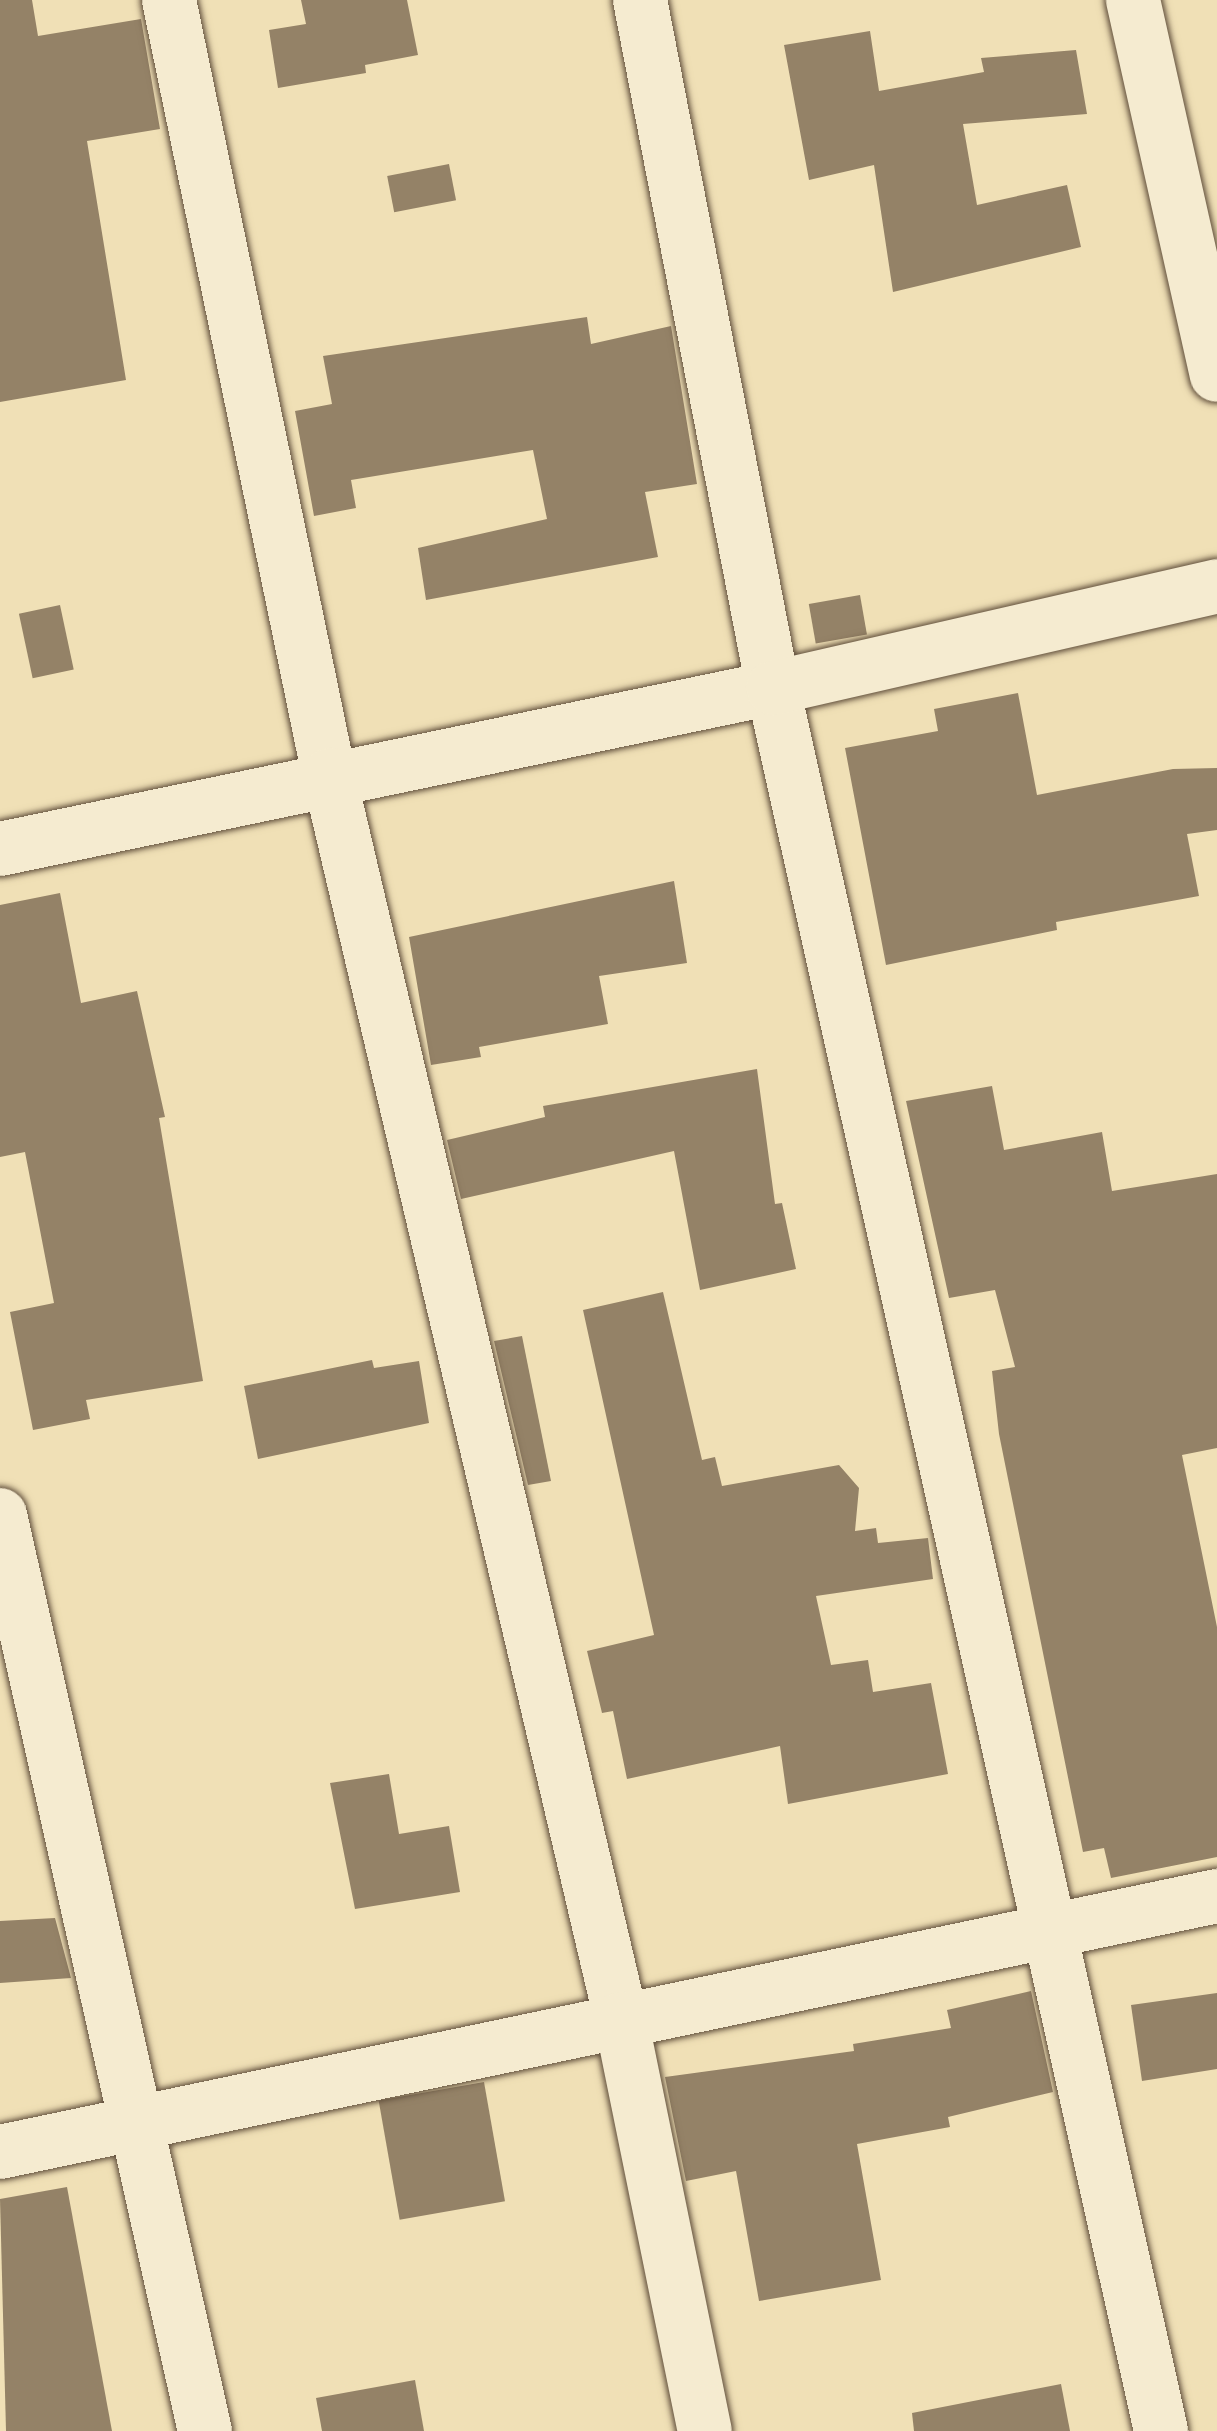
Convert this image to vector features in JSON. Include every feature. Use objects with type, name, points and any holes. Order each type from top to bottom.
[{"type":"street","points":[[169,0],[329,775],[621,2019],[705,2431]]},
{"type":"street","points":[[640,0],[773,688],[1048,1937],[1162,2431]]},
{"type":"street","points":[[1132,0],[1217,374]]},
{"type":"street","points":[[0,848],[329,775],[773,688],[1217,586]]},
{"type":"street","points":[[0,1514],[205,2431]]},
{"type":"street","points":[[0,2152],[621,2019],[1048,1937],[1217,1896]]},
{"type":"building","points":[[0,0],[32,0],[38,36],[141,19],[160,129],[87,141],[126,380],[0,402]]},
{"type":"building","points":[[301,0],[407,0],[418,55],[365,65],[366,73],[278,88],[269,30],[306,24]]},
{"type":"building","points":[[870,31],[879,91],[984,72],[981,58],[1076,50],[1087,114],[963,124],[977,205],[1067,185],[1081,247],[893,292],[874,165],[809,180],[784,45]]},
{"type":"building","points":[[449,164],[456,200],[394,212],[387,176]]},
{"type":"building","points":[[587,317],[591,344],[671,326],[697,484],[645,492],[658,557],[426,600],[418,548],[547,519],[533,450],[351,480],[356,508],[314,516],[295,411],[332,404],[323,356]]},
{"type":"building","points":[[860,595],[867,634],[816,643],[809,604]]},
{"type":"building","points":[[60,605],[74,670],[33,678],[19,614]]},
{"type":"building","points":[[1018,693],[1037,795],[1173,769],[1217,768],[1217,830],[1187,834],[1199,896],[1056,922],[1057,930],[886,965],[845,748],[938,731],[934,709]]},
{"type":"building","points":[[674,881],[687,963],[599,976],[608,1024],[479,1047],[481,1057],[431,1065],[409,937]]},
{"type":"building","points":[[60,893],[81,1003],[137,991],[165,1117],[159,1118],[203,1381],[86,1400],[90,1419],[33,1430],[10,1312],[54,1303],[25,1152],[0,1157],[0,905]]},
{"type":"building","points":[[757,1069],[775,1204],[782,1203],[796,1269],[700,1290],[674,1151],[461,1199],[447,1140],[545,1117],[543,1106]]},
{"type":"building","points":[[992,1086],[1004,1150],[1102,1132],[1112,1191],[1217,1174],[1217,1448],[1182,1455],[1217,1627],[1217,1857],[1111,1878],[1104,1848],[1083,1852],[999,1434],[992,1371],[1015,1367],[995,1290],[949,1298],[906,1101]]},
{"type":"building","points":[[663,1292],[702,1460],[715,1457],[722,1486],[839,1465],[859,1488],[855,1531],[876,1528],[878,1543],[928,1538],[933,1579],[816,1596],[831,1665],[868,1660],[873,1692],[931,1683],[948,1774],[788,1804],[780,1746],[627,1779],[613,1711],[602,1713],[587,1651],[654,1635],[583,1310]]},
{"type":"building","points":[[522,1336],[551,1481],[528,1485],[494,1341]]},
{"type":"building","points":[[372,1360],[374,1368],[419,1361],[429,1423],[258,1459],[244,1386]]},
{"type":"building","points":[[389,1774],[399,1834],[449,1826],[460,1892],[355,1909],[330,1783]]},
{"type":"building","points":[[55,1918],[71,1978],[0,1983],[0,1921]]},
{"type":"building","points":[[1031,1991],[1053,2092],[948,2117],[950,2127],[857,2144],[881,2280],[759,2301],[736,2171],[686,2181],[665,2077],[854,2051],[853,2044],[951,2028],[947,2010]]},
{"type":"building","points":[[1217,1993],[1217,2069],[1142,2081],[1131,2005]]},
{"type":"building","points":[[484,2082],[505,2201],[400,2220],[379,2101]]},
{"type":"building","points":[[67,2187],[112,2431],[6,2431],[0,2199]]},
{"type":"building","points":[[415,2380],[424,2431],[322,2431],[316,2398]]},
{"type":"building","points":[[1061,2384],[1070,2431],[914,2431],[912,2413]]}]
